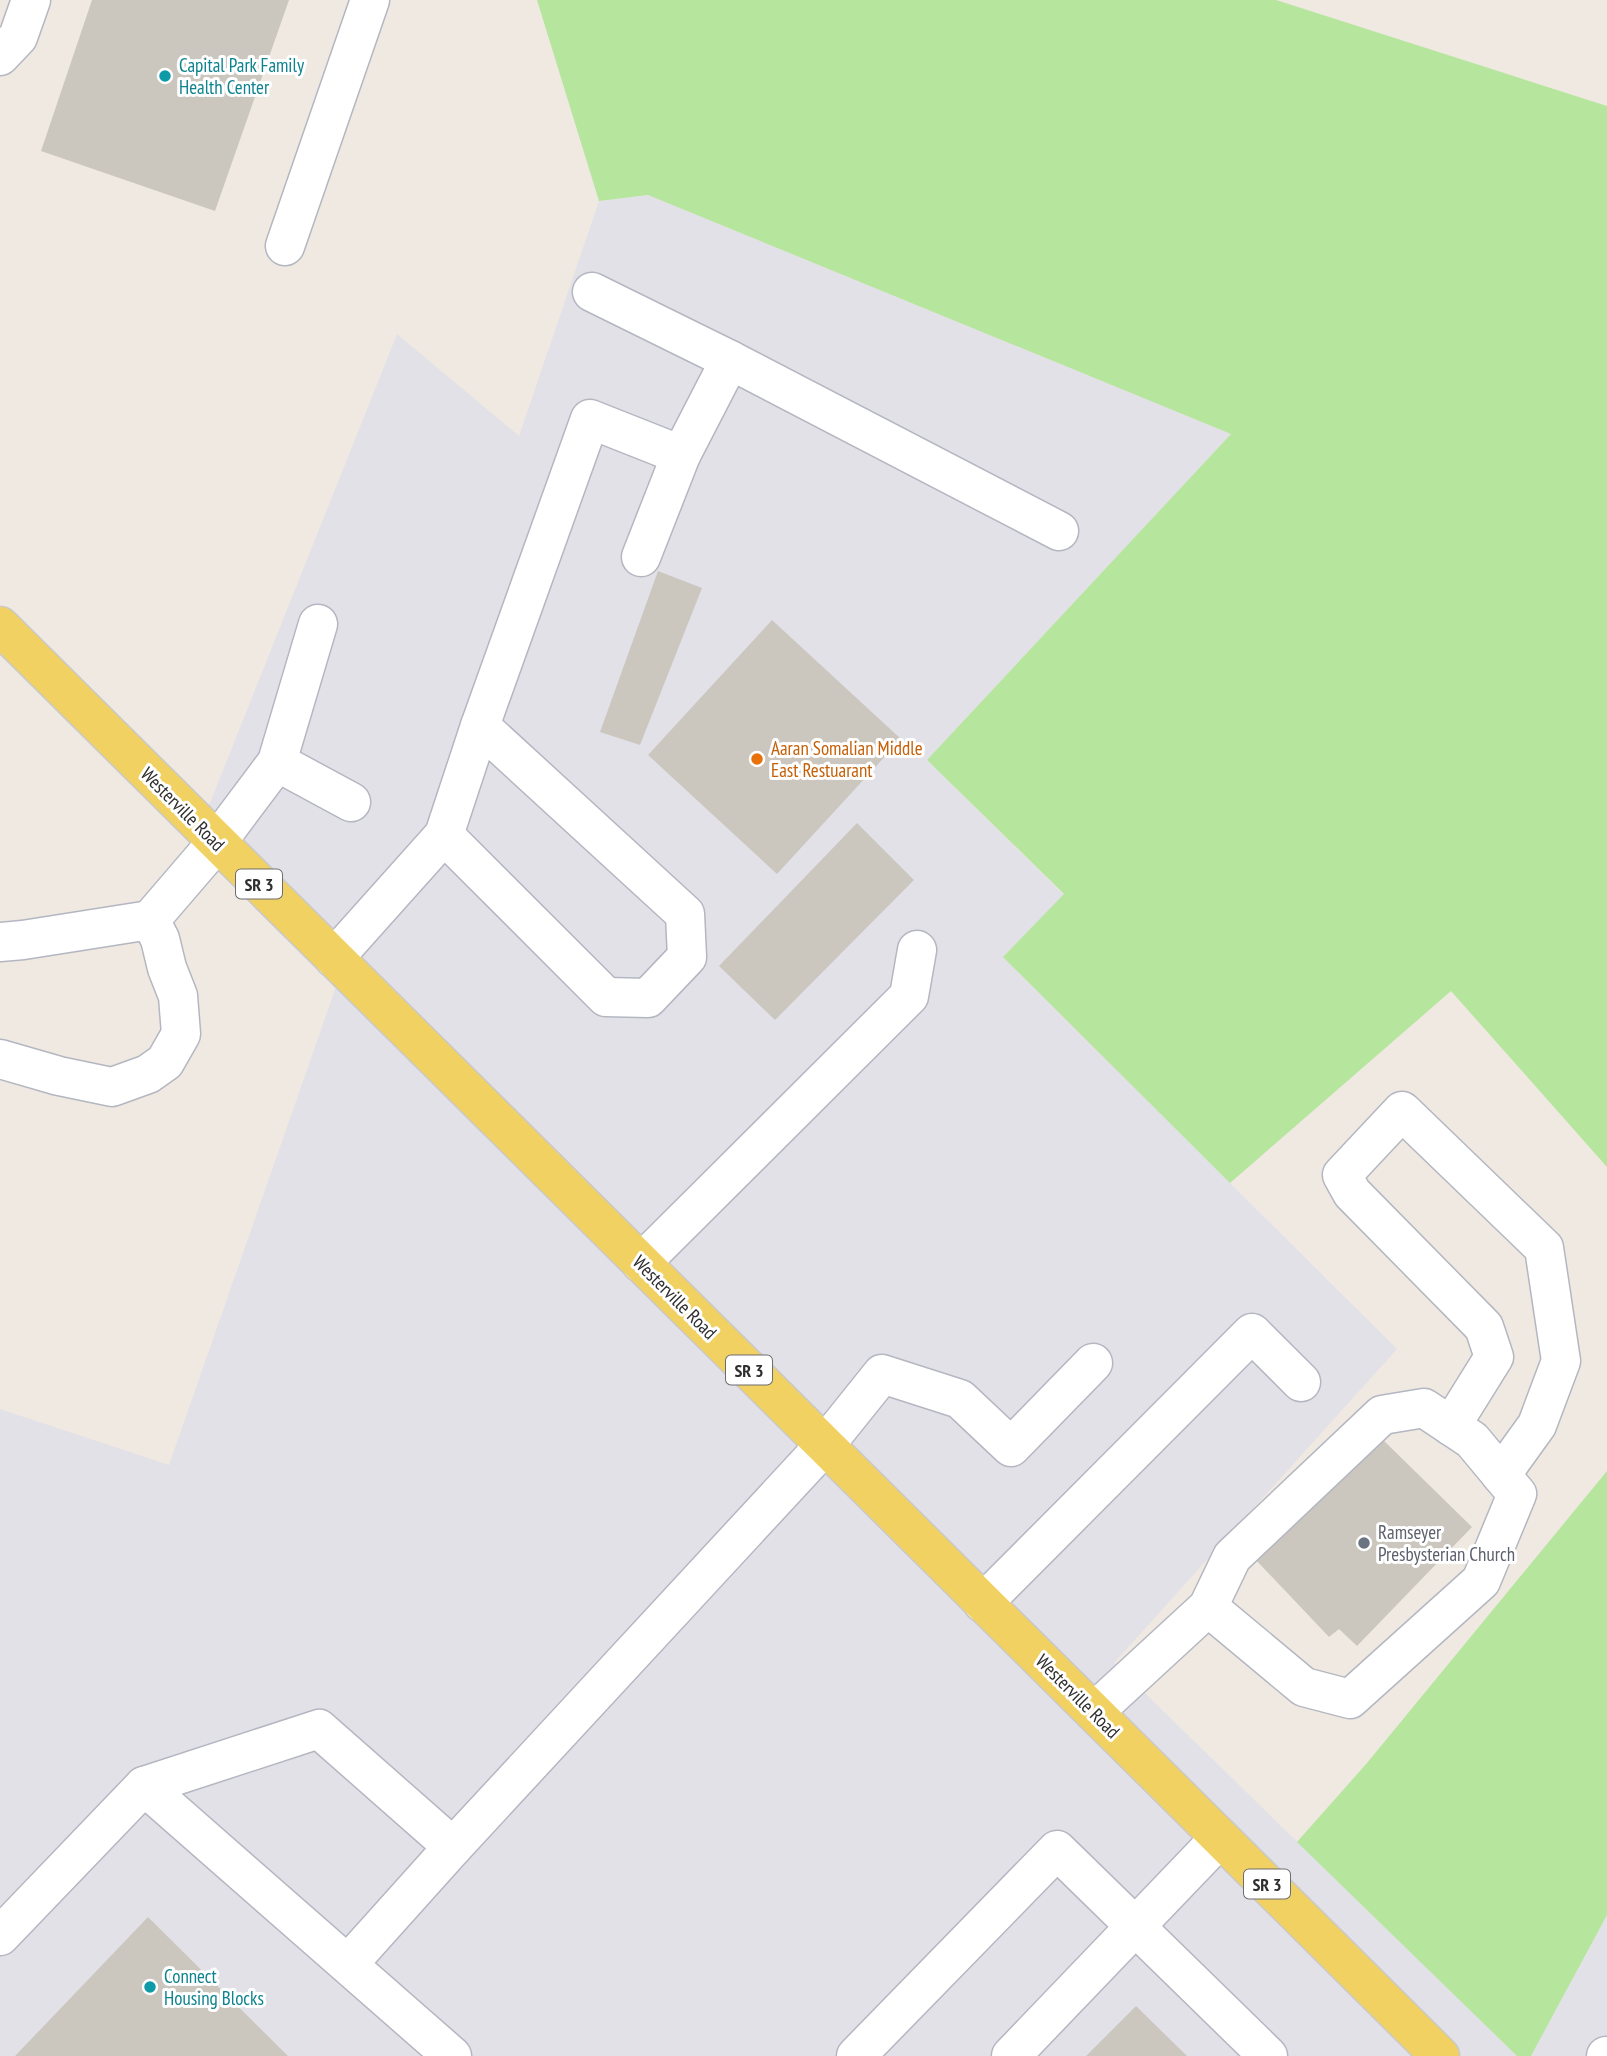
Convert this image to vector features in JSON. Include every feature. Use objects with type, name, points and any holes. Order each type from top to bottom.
[{"type":"main road","name":"Westerville Road","points":[[0,626],[1440,2056]]},
{"type":"lane","points":[[0,56],[18,37],[31,0]]},
{"type":"lane","points":[[285,246],[370,0]]},
{"type":"lane","points":[[593,292],[1059,531]]},
{"type":"lane","points":[[641,557],[681,455],[730,360]]},
{"type":"lane","points":[[334,958],[444,835],[480,726],[590,419],[681,455]]},
{"type":"lane","points":[[0,942],[150,920],[217,842],[277,762],[318,624]]},
{"type":"lane","points":[[444,835],[606,997],[648,998],[687,957],[685,914],[480,726]]},
{"type":"lane","points":[[277,762],[351,802]]},
{"type":"lane","points":[[0,1059],[59,1076],[112,1087],[148,1074],[165,1062],[181,1034],[178,996],[160,939],[150,920]]},
{"type":"lane","points":[[641,1263],[909,996],[917,950]]},
{"type":"lane","points":[[1451,1426],[1494,1357],[1485,1327],[1352,1193],[1342,1175],[1402,1111],[1544,1248],[1561,1361],[1537,1425],[1501,1475]]},
{"type":"lane","points":[[983,1603],[1252,1333],[1301,1382]]},
{"type":"lane","points":[[348,1964],[825,1445],[882,1374],[960,1399],[1011,1447],[1093,1363]]},
{"type":"lane","points":[[1094,1712],[1208,1607],[1232,1557],[1382,1415],[1424,1408],[1472,1440],[1517,1494],[1481,1581],[1350,1699],[1304,1687],[1208,1607]]},
{"type":"lane","points":[[0,1936],[144,1786],[319,1730],[453,1847]]},
{"type":"lane","points":[[144,1786],[452,2056]]},
{"type":"lane","points":[[1011,2056],[1220,1838]]},
{"type":"lane","points":[[856,2056],[1057,1850],[1268,2056]]},
{"type":"shaded area","points":[[648,195],[1231,434],[927,760],[1064,895],[1003,957],[1397,1349],[1114,1663],[1517,2056],[0,2056],[0,1409],[169,1465],[346,958],[202,823],[397,334],[519,436],[599,201]]},
{"type":"shaded area","points":[[1607,1915],[1607,2056],[1531,2056]]},
{"type":"green space","points":[[537,0],[1276,0],[1607,106],[1607,1167],[1451,991],[1230,1183],[1003,957],[1064,894],[927,760],[1231,434],[648,195],[599,201]]},
{"type":"green space","points":[[1607,1471],[1607,1915],[1531,2056],[1517,2056],[1297,1842],[1367,1763]]},
{"type":"building","name":"Capital Park Family Health Center","points":[[92,0],[289,0],[215,211],[41,151]]},
{"type":"building","points":[[658,571],[702,588],[640,745],[600,732]]},
{"type":"building","points":[[772,620],[901,739],[777,874],[648,755]]},
{"type":"building","points":[[857,823],[914,880],[775,1020],[719,966]]},
{"type":"building","name":"Ramseyer Presbysterian Church","points":[[1378,1435],[1472,1527],[1357,1646],[1339,1629],[1329,1637],[1255,1559]]},
{"type":"building","name":"Connect Housing Blocks","points":[[148,1917],[288,2056],[15,2056]]},
{"type":"building","points":[[1136,2006],[1187,2056],[1086,2056]]},
{"type":"place","name":"Capital Park Family Health Center","points":[[165,76]]},
{"type":"place","name":"Aaran Somalian Middle East Restuarant","points":[[757,759]]},
{"type":"place","name":"Ramseyer Presbysterian Church","points":[[1364,1543]]},
{"type":"place","name":"Connect Housing Blocks","points":[[150,1987]]}]
